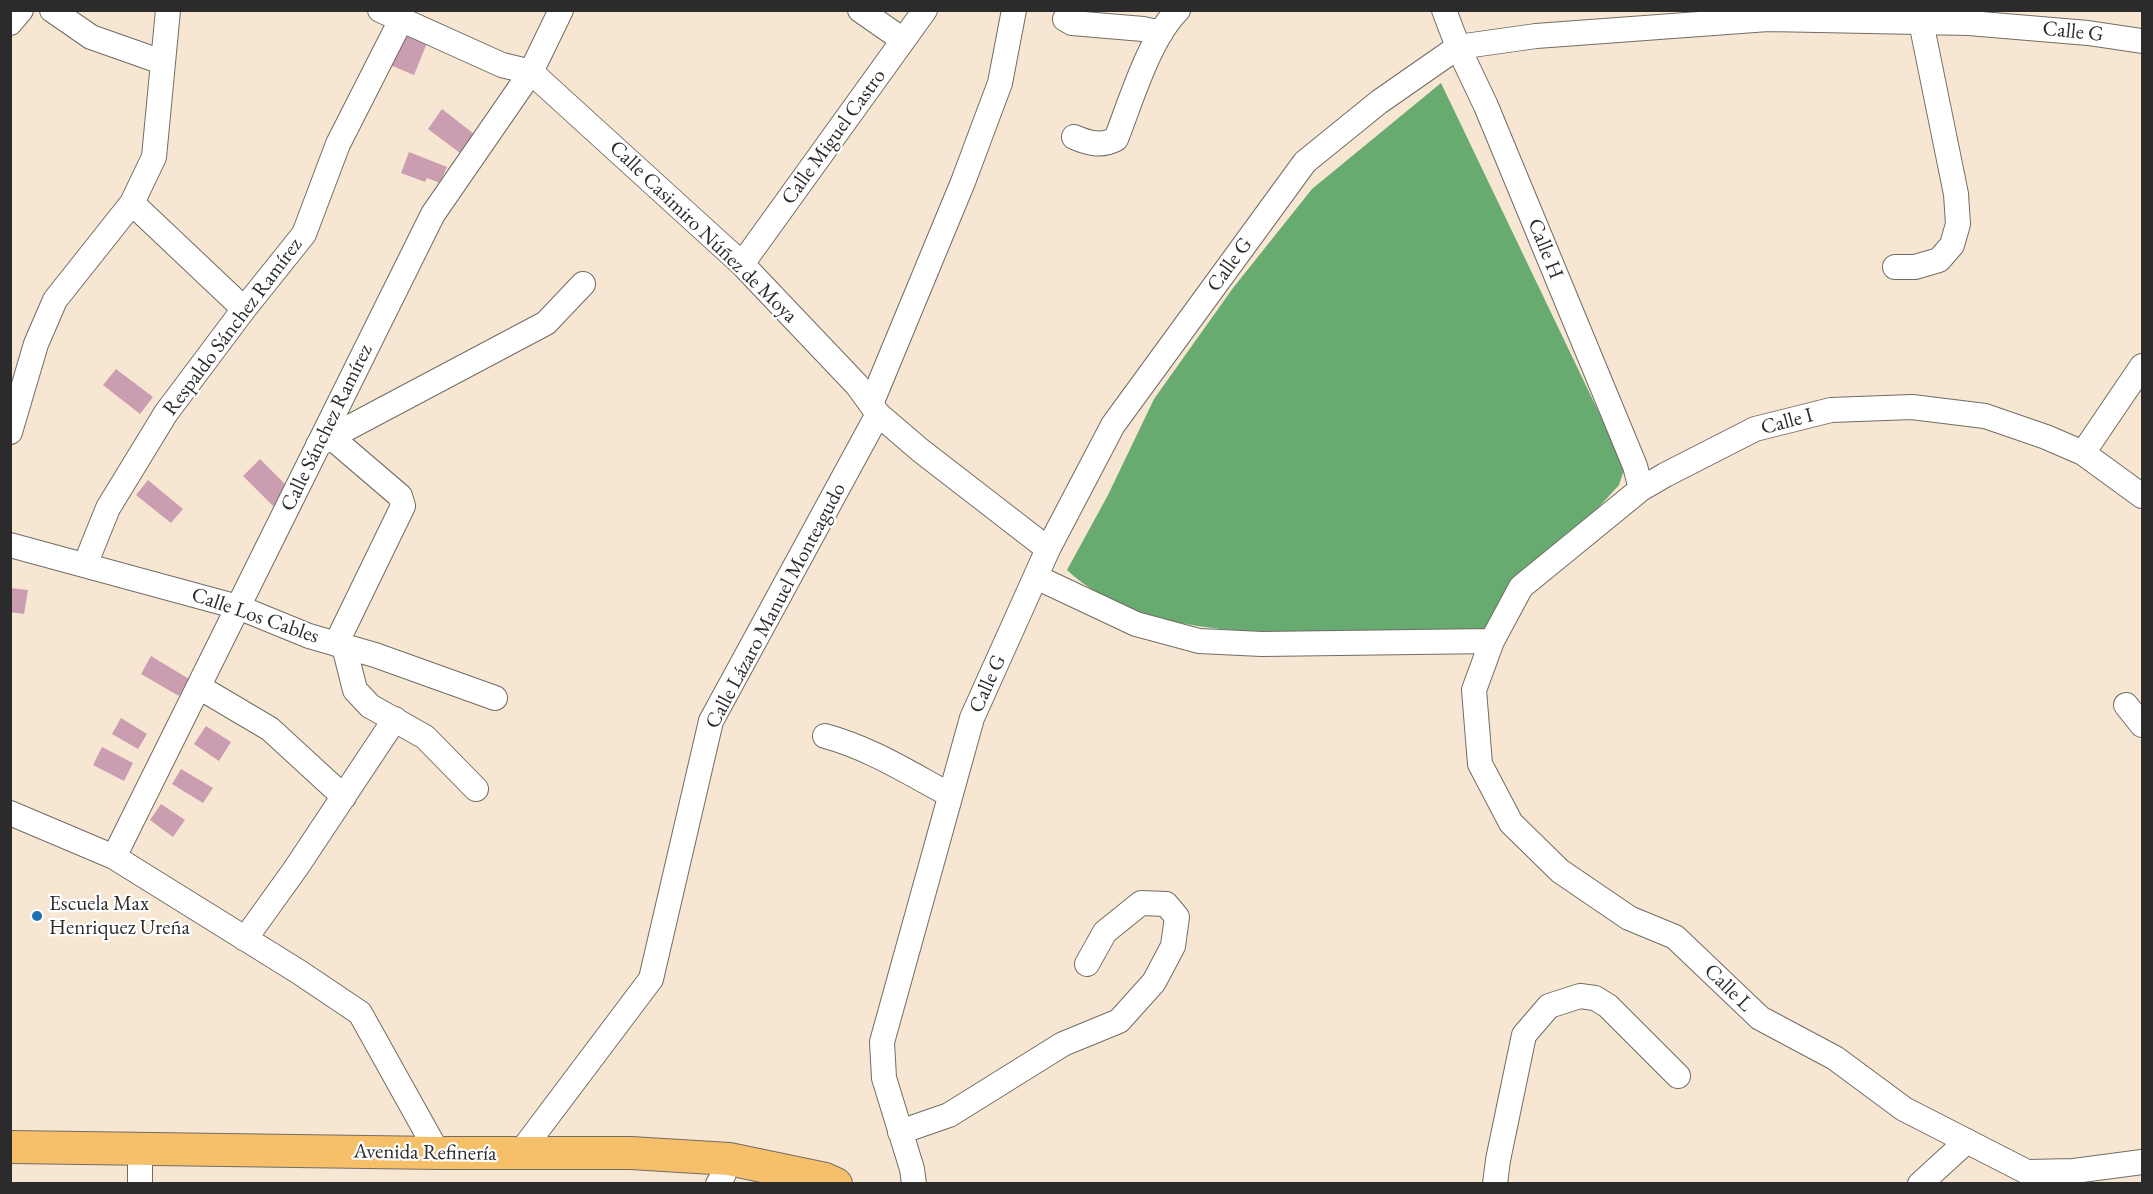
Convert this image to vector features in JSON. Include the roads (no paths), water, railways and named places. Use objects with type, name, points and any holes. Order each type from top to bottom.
[{"type":"main road","name":"Avenida Refinería","points":[[10,1147],[520,1154],[631,1153],[723,1171],[825,1179],[836,1184]]},
{"type":"street","points":[[10,22],[21,10]]},
{"type":"street","points":[[52,10],[91,37],[162,62]]},
{"type":"street","points":[[10,432],[36,344],[56,300],[132,203],[154,157],[168,10]]},
{"type":"street","name":"Calle Sánchez Ramírez","points":[[114,857],[238,607],[325,441],[433,214],[531,72],[561,10]]},
{"type":"street","points":[[860,10],[903,40]]},
{"type":"street","name":"Calle Miguel Castro","points":[[742,264],[925,10]]},
{"type":"street","name":"Calle Lázaro Manuel Monteagudo","points":[[520,1154],[651,979],[711,721],[874,409],[1000,83],[1014,10]]},
{"type":"street","points":[[1074,137],[1090,143],[1108,144],[1116,139],[1161,33],[1178,10]]},
{"type":"street","name":"Calle H","points":[[1444,10],[1635,466],[1641,489]]},
{"type":"street","name":"Calle Casimiro Núñez de Moya","points":[[390,15],[502,65],[531,72],[742,264],[857,385],[874,409],[920,450],[1048,549]]},
{"type":"street","name":"Respaldo Sánchez Ramírez","points":[[85,565],[108,508],[166,413],[304,234],[390,15]]},
{"type":"street","name":"Calle G","points":[[914,1184],[884,1078],[882,1042],[972,718],[1048,549],[1113,426],[1305,162],[1379,102],[1458,47],[1536,36],[1768,19],[1921,22],[1971,17],[2142,41]]},
{"type":"street","points":[[1065,19],[1072,23],[1143,28],[1161,33]]},
{"type":"street","points":[[1894,267],[1914,267],[1939,260],[1952,245],[1958,224],[1956,194],[1921,22]]},
{"type":"street","points":[[132,203],[244,309]]},
{"type":"street","points":[[477,789],[425,737],[370,706],[355,690],[340,645],[403,506],[400,496],[325,441],[546,323],[583,284]]},
{"type":"street","points":[[2083,453],[2142,366]]},
{"type":"street","name":"Calle I","points":[[1492,641],[1521,587],[1641,489],[1755,429],[1831,410],[1912,407],[1985,416],[2046,437],[2083,453],[2142,496]]},
{"type":"street","name":"Calle Los Cables","points":[[10,545],[238,607],[309,636],[495,698]]},
{"type":"street","points":[[1036,577],[1136,624],[1200,641],[1262,644],[1492,641]]},
{"type":"street","name":"Calle L","points":[[1492,641],[1474,690],[1480,764],[1511,823],[1560,871],[1629,918],[1675,937],[1760,1018],[1835,1058],[1904,1109],[2027,1172],[2074,1171],[2142,1162]]},
{"type":"street","points":[[198,687],[270,729],[344,797]]},
{"type":"street","points":[[2126,705],[2142,725]]},
{"type":"street","points":[[245,939],[296,868],[395,719]]},
{"type":"street","points":[[825,736],[851,743],[873,753],[950,795]]},
{"type":"street","points":[[10,813],[114,857],[299,972],[360,1013],[438,1153]]},
{"type":"street","points":[[900,1132],[949,1115],[1063,1044],[1119,1021],[1154,982],[1173,946],[1177,917],[1166,904],[1141,903],[1105,932],[1088,964]]},
{"type":"street","points":[[1495,1184],[1524,1035],[1549,1006],[1580,996],[1595,998],[1608,1006],[1678,1076]]},
{"type":"street","points":[[1920,1184],[1967,1141]]},
{"type":"street","points":[[140,1149],[140,1184]]},
{"type":"place","name":"Escuela Max Henriquez Ureña","points":[[37,916]]}]
